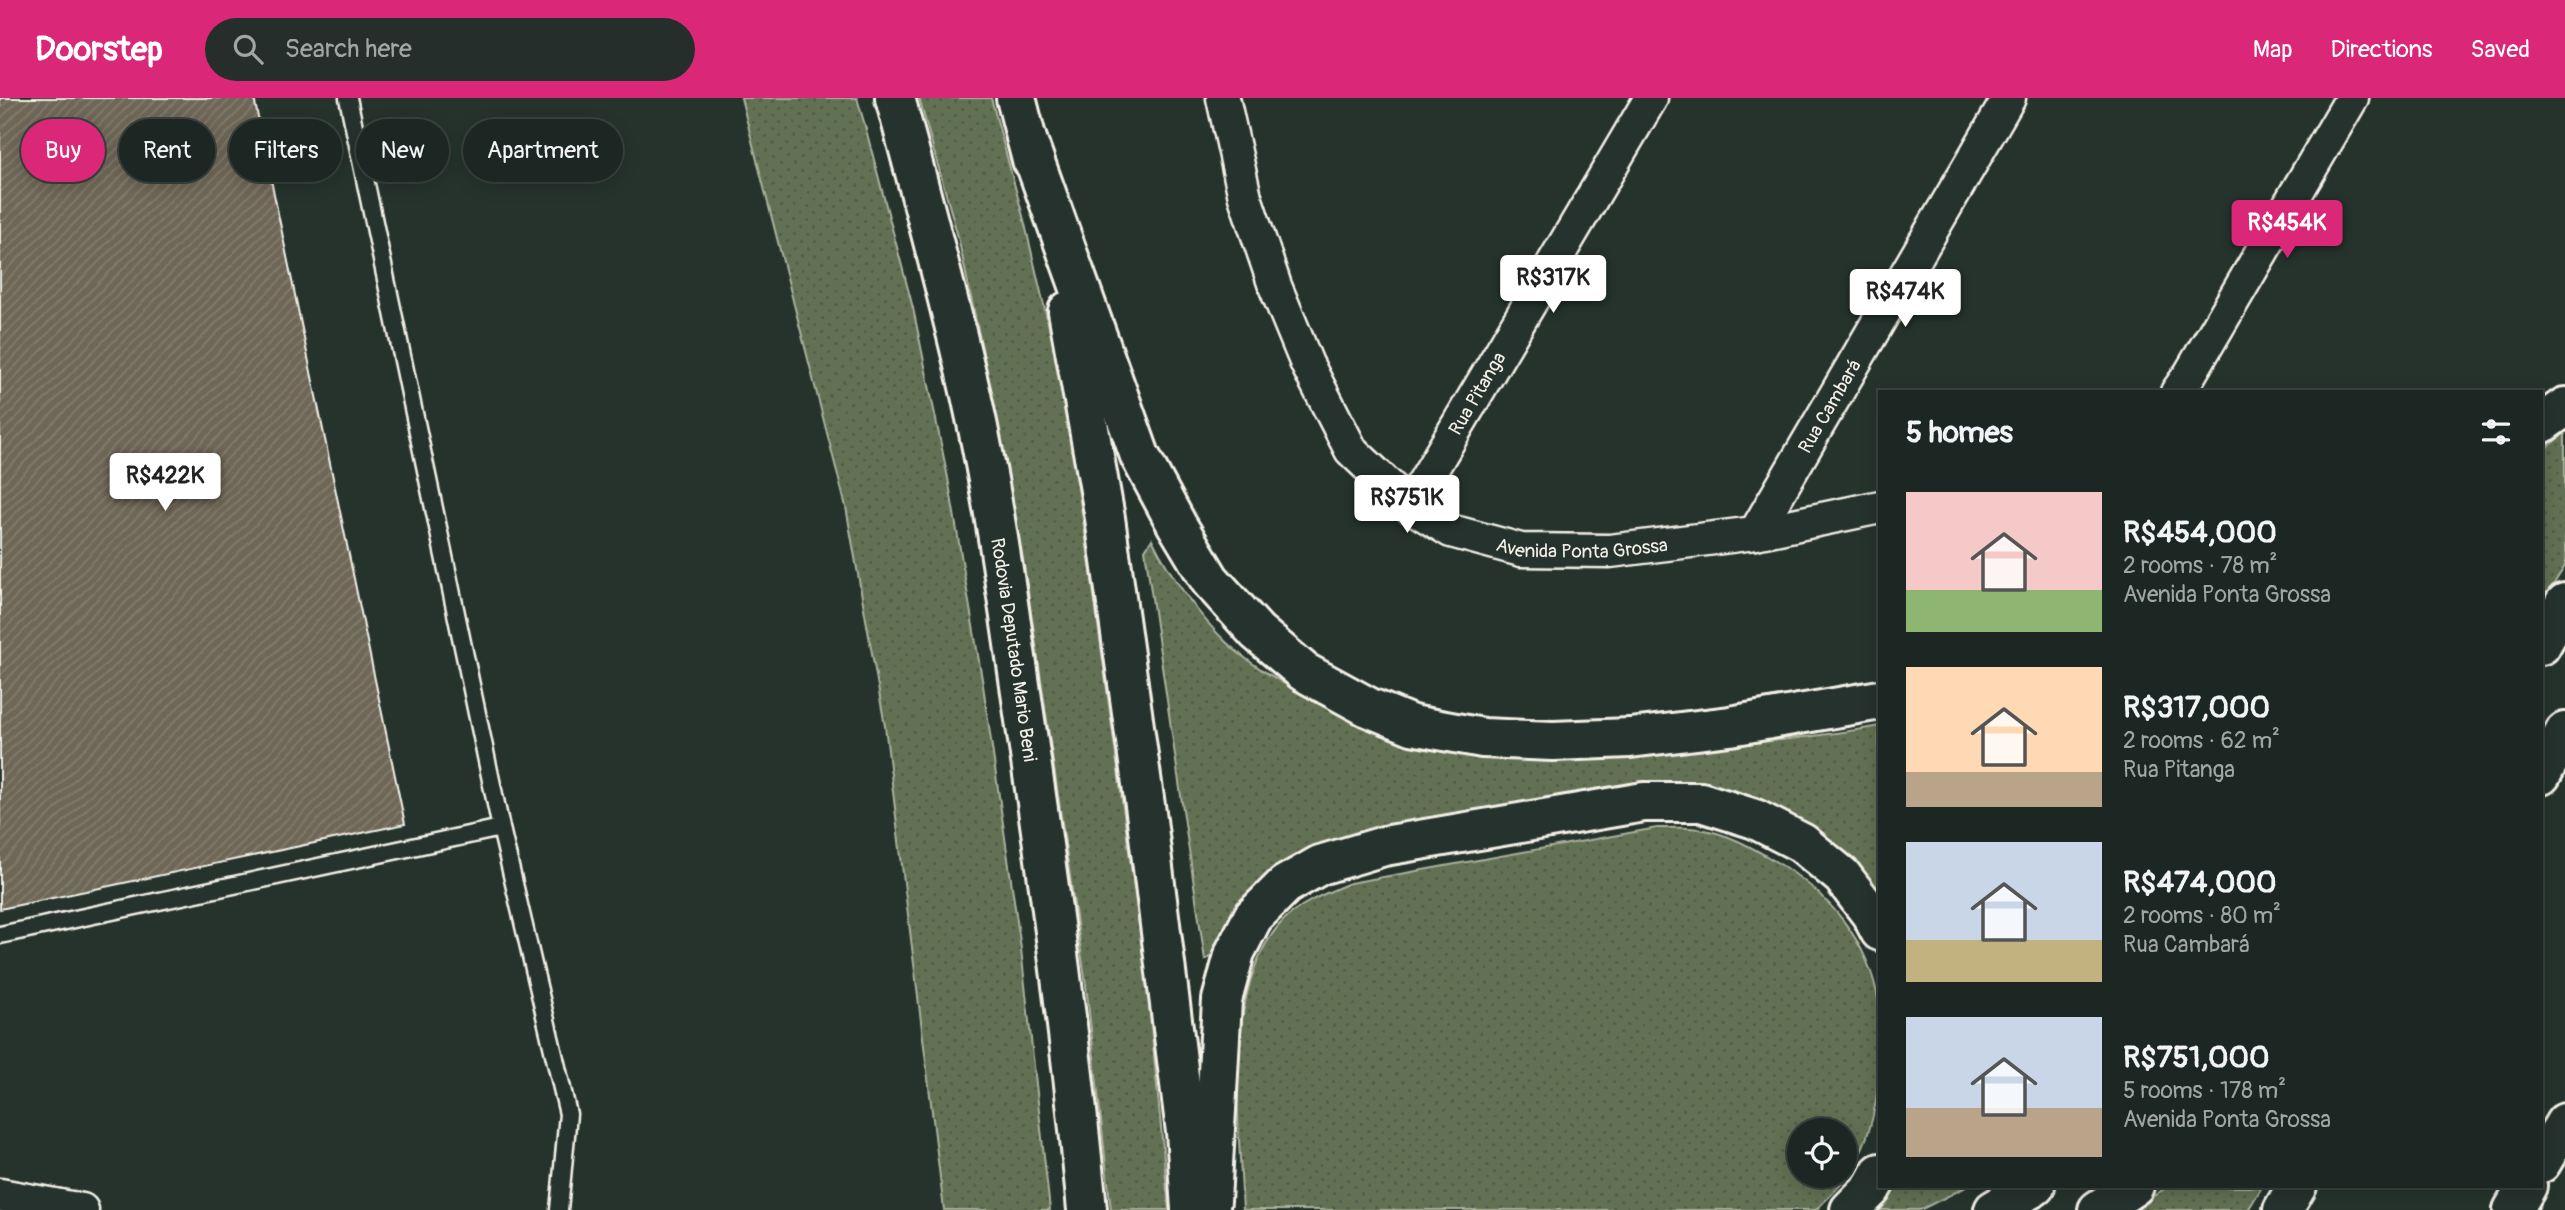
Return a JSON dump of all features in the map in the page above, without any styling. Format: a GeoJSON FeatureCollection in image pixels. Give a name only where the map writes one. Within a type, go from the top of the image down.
{"type":"FeatureCollection","features":[{"type":"Feature","properties":{"kind":"main road","name":"Rodovia Deputado Mario Beni"},"geometry":{"type":"LineString","coordinates":[[895,98],[929,222],[968,384],[997,532],[1058,941],[1075,1079],[1087,1210]]}},
{"type":"Feature","properties":{"kind":"main road"},"geometry":{"type":"LineString","coordinates":[[1016,98],[1071,324],[1105,518],[1162,935],[1185,1132],[1191,1210]]}},
{"type":"Feature","properties":{"kind":"main road"},"geometry":{"type":"LineString","coordinates":[[1026,137],[1140,456],[1210,580],[1257,632],[1304,672],[1368,707],[1412,725],[1483,738],[1553,741],[1630,738],[1730,726],[1878,700]]}},
{"type":"Feature","properties":{"kind":"main road"},"geometry":{"type":"LineString","coordinates":[[2543,423],[2565,407]]}},
{"type":"Feature","properties":{"kind":"main road"},"geometry":{"type":"LineString","coordinates":[[2543,642],[2565,603]]}},
{"type":"Feature","properties":{"kind":"main road"},"geometry":{"type":"LineString","coordinates":[[2543,741],[2565,710]]}},
{"type":"Feature","properties":{"kind":"main road"},"geometry":{"type":"LineString","coordinates":[[2543,772],[2565,733]]}},
{"type":"Feature","properties":{"kind":"main road"},"geometry":{"type":"LineString","coordinates":[[1210,1210],[1222,1000],[1235,952],[1253,917],[1285,885],[1320,865],[1384,846],[1631,804],[1702,802],[1755,819],[1802,843],[1842,876],[1878,927]]}},
{"type":"Feature","properties":{"kind":"main road"},"geometry":{"type":"LineString","coordinates":[[2543,1160],[2565,1123]]}},
{"type":"Feature","properties":{"kind":"main road"},"geometry":{"type":"LineString","coordinates":[[1850,1210],[1871,1189],[1878,1177]]}},
{"type":"Feature","properties":{"kind":"main road"},"geometry":{"type":"LineString","coordinates":[[1994,1210],[2032,1188]]}},
{"type":"Feature","properties":{"kind":"main road"},"geometry":{"type":"LineString","coordinates":[[2098,1210],[2131,1188]]}},
{"type":"Feature","properties":{"kind":"main road"},"geometry":{"type":"LineString","coordinates":[[2283,1210],[2296,1188]]}},
{"type":"Feature","properties":{"kind":"main road"},"geometry":{"type":"LineString","coordinates":[[2513,1210],[2526,1188]]}},
{"type":"Feature","properties":{"kind":"street","name":"Avenida Ponta Grossa"},"geometry":{"type":"LineString","coordinates":[[1223,98],[1245,197],[1275,286],[1307,364],[1351,450],[1410,506],[1451,531],[1521,550],[1610,551],[1755,533],[1878,507]]}},
{"type":"Feature","properties":{"kind":"street","name":"Rua Pitanga"},"geometry":{"type":"LineString","coordinates":[[1410,506],[1651,98]]}},
{"type":"Feature","properties":{"kind":"street","name":"Rua Cambará"},"geometry":{"type":"LineString","coordinates":[[1755,533],[2009,98]]}},
{"type":"Feature","properties":{"kind":"street"},"geometry":{"type":"LineString","coordinates":[[2178,390],[2352,98]]}},
{"type":"Feature","properties":{"kind":"street"},"geometry":{"type":"LineString","coordinates":[[0,1195],[67,1209]]}},
{"type":"Feature","properties":{"kind":"lane"},"geometry":{"type":"LineString","coordinates":[[348,98],[501,828],[568,1114],[559,1210]]}},
{"type":"Feature","properties":{"kind":"lane"},"geometry":{"type":"LineString","coordinates":[[0,934],[501,828]]}},
{"type":"Feature","properties":{"kind":"green space"},"geometry":{"type":"Polygon","coordinates":[[[741,98],[857,98],[864,122],[913,308],[948,478],[983,685],[1021,949],[1050,1210],[944,1210],[885,726],[846,507],[741,98]]]}},
{"type":"Feature","properties":{"kind":"green space"},"geometry":{"type":"Polygon","coordinates":[[[919,98],[991,98],[1024,220],[1060,374],[1089,558],[1147,983],[1169,1210],[1111,1210],[1086,985],[1024,565],[991,390],[958,237],[919,98]]]}},
{"type":"Feature","properties":{"kind":"green space"},"geometry":{"type":"Polygon","coordinates":[[[2565,433],[2565,566],[2543,601],[2543,450],[2565,433]]]}},
{"type":"Feature","properties":{"kind":"green space"},"geometry":{"type":"Polygon","coordinates":[[[1152,539],[1195,607],[1215,631],[1243,657],[1310,699],[1360,725],[1423,746],[1507,759],[1593,759],[1679,752],[1878,726],[1878,892],[1863,872],[1830,840],[1789,813],[1737,791],[1666,784],[1264,880],[1230,915],[1216,953],[1205,960],[1145,550],[1152,539]]]}},
{"type":"Feature","properties":{"kind":"green space"},"geometry":{"type":"Polygon","coordinates":[[[1657,828],[1689,828],[1728,837],[1756,850],[1811,887],[1843,920],[1866,960],[1878,1000],[1878,1083],[1872,1119],[1861,1152],[1857,1159],[1857,1118],[1787,1118],[1787,1188],[1838,1188],[1816,1210],[1243,1210],[1238,1100],[1242,1020],[1250,983],[1262,950],[1281,923],[1304,905],[1350,883],[1657,828]]]}},
{"type":"Feature","properties":{"kind":"green space"},"geometry":{"type":"Polygon","coordinates":[[[1888,1188],[1964,1188],[1920,1210],[1872,1210],[1888,1188]]]}},
{"type":"Feature","properties":{"kind":"green space"},"geometry":{"type":"Polygon","coordinates":[[[2166,1188],[2261,1188],[2248,1210],[2133,1210],[2166,1188]]]}},
{"type":"Feature","properties":{"kind":"building"},"geometry":{"type":"Polygon","coordinates":[[[0,98],[254,98],[258,119],[229,119],[229,182],[271,182],[405,824],[0,909],[0,98]]]}}]}
